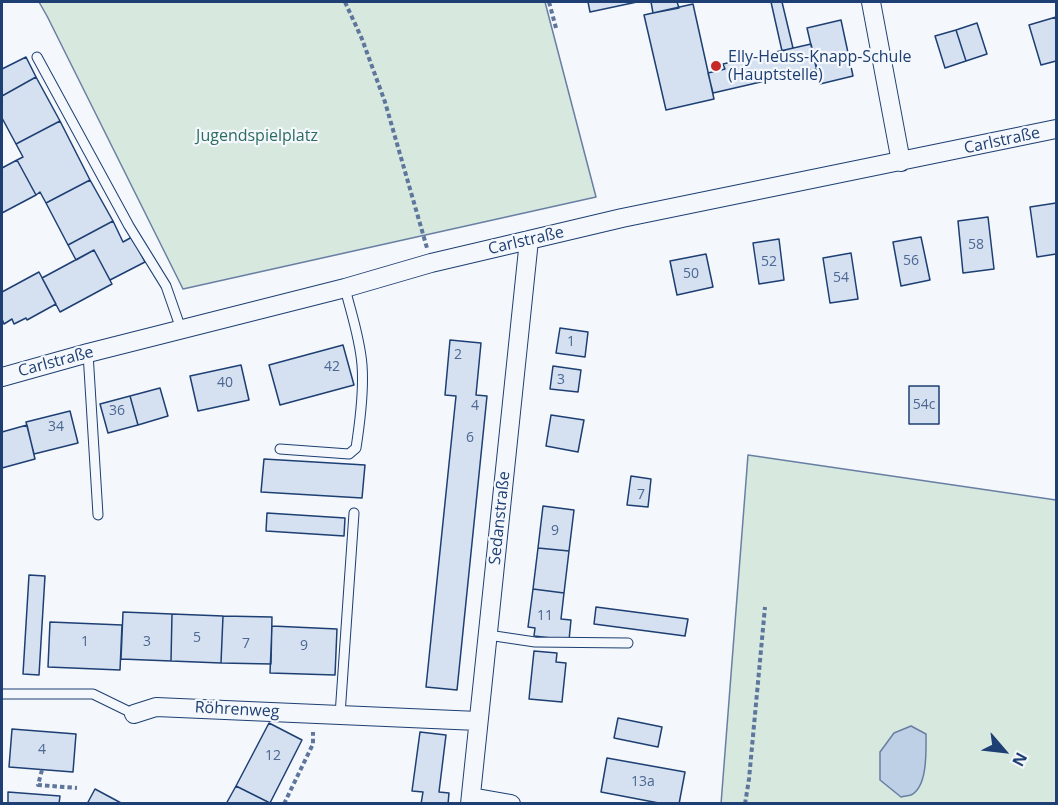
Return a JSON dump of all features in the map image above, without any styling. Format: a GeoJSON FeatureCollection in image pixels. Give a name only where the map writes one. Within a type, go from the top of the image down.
{"type":"FeatureCollection","features":[{"type":"Feature","properties":{"kind":"street"},"geometry":{"type":"LineString","coordinates":[[872,2],[901,162]]}},
{"type":"Feature","properties":{"kind":"street","name":"Carlstraße"},"geometry":{"type":"LineString","coordinates":[[2,377],[345,288],[431,263],[622,218],[1056,129]]}},
{"type":"Feature","properties":{"kind":"street","name":"Sedanstraße"},"geometry":{"type":"LineString","coordinates":[[511,804],[470,800],[529,240]]}},
{"type":"Feature","properties":{"kind":"street","name":"Röhrenweg"},"geometry":{"type":"LineString","coordinates":[[134,714],[156,707],[478,721]]}},
{"type":"Feature","properties":{"kind":"lane"},"geometry":{"type":"LineString","coordinates":[[36,57],[129,226],[166,286],[181,329]]}},
{"type":"Feature","properties":{"kind":"lane"},"geometry":{"type":"LineString","coordinates":[[280,449],[349,454],[356,448],[360,422],[362,367],[359,344],[345,288]]}},
{"type":"Feature","properties":{"kind":"lane"},"geometry":{"type":"LineString","coordinates":[[88,353],[98,515]]}},
{"type":"Feature","properties":{"kind":"lane"},"geometry":{"type":"LineString","coordinates":[[340,715],[354,513]]}},
{"type":"Feature","properties":{"kind":"lane"},"geometry":{"type":"LineString","coordinates":[[488,635],[535,642],[628,643]]}},
{"type":"Feature","properties":{"kind":"lane","name":"Röhrenweg"},"geometry":{"type":"LineString","coordinates":[[2,694],[93,694],[134,714]]}},
{"type":"Feature","properties":{"kind":"path"},"geometry":{"type":"LineString","coordinates":[[345,2],[362,39],[385,102],[431,263]]}},
{"type":"Feature","properties":{"kind":"path"},"geometry":{"type":"LineString","coordinates":[[549,2],[556,28]]}},
{"type":"Feature","properties":{"kind":"path"},"geometry":{"type":"LineString","coordinates":[[745,804],[765,607]]}},
{"type":"Feature","properties":{"kind":"path"},"geometry":{"type":"LineString","coordinates":[[284,804],[313,744],[312,714]]}},
{"type":"Feature","properties":{"kind":"path"},"geometry":{"type":"LineString","coordinates":[[42,770],[38,785],[77,788]]}},
{"type":"Feature","properties":{"kind":"green space","name":"Jugendspielplatz"},"geometry":{"type":"Polygon","coordinates":[[[39,2],[545,2],[596,197],[183,289],[39,2]]]}},
{"type":"Feature","properties":{"kind":"green space"},"geometry":{"type":"Polygon","coordinates":[[[748,455],[1056,500],[1056,803],[721,804],[748,455]]]}},
{"type":"Feature","properties":{"kind":"water"},"geometry":{"type":"Polygon","coordinates":[[[911,726],[926,734],[925,768],[917,791],[901,797],[880,780],[880,752],[894,733],[911,726]]]}},
{"type":"Feature","properties":{"kind":"building"},"geometry":{"type":"Polygon","coordinates":[[[588,2],[637,2],[590,12],[588,2]]]}},
{"type":"Feature","properties":{"kind":"building"},"geometry":{"type":"Polygon","coordinates":[[[651,2],[677,2],[679,8],[653,13],[651,2]]]}},
{"type":"Feature","properties":{"kind":"building"},"geometry":{"type":"Polygon","coordinates":[[[771,2],[782,2],[793,48],[782,51],[771,2]]]}},
{"type":"Feature","properties":{"kind":"building"},"geometry":{"type":"Polygon","coordinates":[[[693,4],[714,99],[666,110],[644,15],[693,4]]]}},
{"type":"Feature","properties":{"kind":"building"},"geometry":{"type":"Polygon","coordinates":[[[1056,17],[1056,61],[1041,65],[1029,25],[1056,17]]]}},
{"type":"Feature","properties":{"kind":"building"},"geometry":{"type":"Polygon","coordinates":[[[841,20],[853,76],[820,84],[807,28],[841,20]]]}},
{"type":"Feature","properties":{"kind":"building"},"geometry":{"type":"Polygon","coordinates":[[[977,23],[987,54],[966,61],[956,30],[977,23]]]}},
{"type":"Feature","properties":{"kind":"building"},"geometry":{"type":"Polygon","coordinates":[[[956,30],[966,61],[945,68],[935,36],[956,30]]]}},
{"type":"Feature","properties":{"kind":"building"},"geometry":{"type":"Polygon","coordinates":[[[811,44],[817,69],[713,93],[708,73],[725,69],[723,64],[811,44]]]}},
{"type":"Feature","properties":{"kind":"building"},"geometry":{"type":"Polygon","coordinates":[[[26,57],[36,77],[2,96],[2,69],[26,57]]]}},
{"type":"Feature","properties":{"kind":"building"},"geometry":{"type":"Polygon","coordinates":[[[36,77],[60,121],[16,144],[2,118],[2,96],[36,77]]]}},
{"type":"Feature","properties":{"kind":"building"},"geometry":{"type":"Polygon","coordinates":[[[60,121],[90,180],[46,203],[40,192],[36,195],[17,160],[23,157],[16,144],[60,121]]]}},
{"type":"Feature","properties":{"kind":"building"},"geometry":{"type":"Polygon","coordinates":[[[17,160],[36,195],[2,213],[2,168],[17,160]]]}},
{"type":"Feature","properties":{"kind":"building"},"geometry":{"type":"Polygon","coordinates":[[[90,180],[113,221],[68,245],[46,203],[90,180]]]}},
{"type":"Feature","properties":{"kind":"building"},"geometry":{"type":"Polygon","coordinates":[[[1056,203],[1056,254],[1037,257],[1030,207],[1056,203]]]}},
{"type":"Feature","properties":{"kind":"building"},"geometry":{"type":"Polygon","coordinates":[[[988,217],[994,269],[963,273],[958,221],[988,217]]]}},
{"type":"Feature","properties":{"kind":"building"},"geometry":{"type":"Polygon","coordinates":[[[113,221],[123,242],[132,237],[145,262],[110,280],[94,250],[76,260],[68,245],[113,221]]]}},
{"type":"Feature","properties":{"kind":"building"},"geometry":{"type":"Polygon","coordinates":[[[921,237],[930,280],[901,286],[893,242],[921,237]]]}},
{"type":"Feature","properties":{"kind":"building"},"geometry":{"type":"Polygon","coordinates":[[[779,239],[784,280],[759,284],[753,243],[779,239]]]}},
{"type":"Feature","properties":{"kind":"building"},"geometry":{"type":"Polygon","coordinates":[[[94,250],[112,284],[60,312],[42,278],[94,250]]]}},
{"type":"Feature","properties":{"kind":"building"},"geometry":{"type":"Polygon","coordinates":[[[851,253],[858,299],[830,303],[823,258],[851,253]]]}},
{"type":"Feature","properties":{"kind":"building"},"geometry":{"type":"Polygon","coordinates":[[[706,254],[713,287],[677,295],[670,261],[706,254]]]}},
{"type":"Feature","properties":{"kind":"building"},"geometry":{"type":"Polygon","coordinates":[[[39,272],[56,304],[27,320],[26,318],[14,324],[12,319],[4,324],[2,292],[39,272]]]}},
{"type":"Feature","properties":{"kind":"building"},"geometry":{"type":"Polygon","coordinates":[[[560,328],[588,332],[585,357],[556,353],[560,328]]]}},
{"type":"Feature","properties":{"kind":"building"},"geometry":{"type":"Polygon","coordinates":[[[450,340],[481,343],[476,395],[487,396],[457,690],[426,687],[456,396],[445,395],[450,340]]]}},
{"type":"Feature","properties":{"kind":"building"},"geometry":{"type":"Polygon","coordinates":[[[343,345],[354,385],[280,405],[269,365],[343,345]]]}},
{"type":"Feature","properties":{"kind":"building"},"geometry":{"type":"Polygon","coordinates":[[[241,365],[249,400],[198,411],[190,376],[241,365]]]}},
{"type":"Feature","properties":{"kind":"building"},"geometry":{"type":"Polygon","coordinates":[[[553,366],[581,370],[578,392],[550,389],[553,366]]]}},
{"type":"Feature","properties":{"kind":"building"},"geometry":{"type":"Polygon","coordinates":[[[909,386],[939,386],[939,424],[909,424],[909,386]]]}},
{"type":"Feature","properties":{"kind":"building"},"geometry":{"type":"Polygon","coordinates":[[[160,388],[168,416],[138,425],[130,396],[160,388]]]}},
{"type":"Feature","properties":{"kind":"building"},"geometry":{"type":"Polygon","coordinates":[[[130,396],[138,425],[108,433],[100,404],[130,396]]]}},
{"type":"Feature","properties":{"kind":"building"},"geometry":{"type":"Polygon","coordinates":[[[70,411],[78,443],[34,454],[26,422],[70,411]]]}},
{"type":"Feature","properties":{"kind":"building"},"geometry":{"type":"Polygon","coordinates":[[[551,415],[584,420],[578,452],[546,446],[551,415]]]}},
{"type":"Feature","properties":{"kind":"building"},"geometry":{"type":"Polygon","coordinates":[[[27,425],[35,459],[2,468],[2,432],[27,425]]]}},
{"type":"Feature","properties":{"kind":"building"},"geometry":{"type":"Polygon","coordinates":[[[264,459],[365,465],[362,498],[261,492],[264,459]]]}},
{"type":"Feature","properties":{"kind":"building"},"geometry":{"type":"Polygon","coordinates":[[[631,476],[651,479],[648,507],[627,505],[631,476]]]}},
{"type":"Feature","properties":{"kind":"building"},"geometry":{"type":"Polygon","coordinates":[[[543,506],[574,510],[569,551],[538,548],[543,506]]]}},
{"type":"Feature","properties":{"kind":"building"},"geometry":{"type":"Polygon","coordinates":[[[267,513],[345,518],[344,536],[266,531],[267,513]]]}},
{"type":"Feature","properties":{"kind":"building"},"geometry":{"type":"Polygon","coordinates":[[[538,548],[569,551],[564,593],[533,589],[538,548]]]}},
{"type":"Feature","properties":{"kind":"building"},"geometry":{"type":"Polygon","coordinates":[[[29,575],[45,576],[39,675],[23,674],[29,575]]]}},
{"type":"Feature","properties":{"kind":"building"},"geometry":{"type":"Polygon","coordinates":[[[533,589],[564,593],[561,619],[571,620],[569,640],[534,636],[535,628],[528,627],[533,589]]]}},
{"type":"Feature","properties":{"kind":"building"},"geometry":{"type":"Polygon","coordinates":[[[596,607],[688,619],[685,636],[594,624],[596,607]]]}},
{"type":"Feature","properties":{"kind":"building"},"geometry":{"type":"Polygon","coordinates":[[[123,612],[172,614],[171,661],[121,659],[123,612]]]}},
{"type":"Feature","properties":{"kind":"building"},"geometry":{"type":"Polygon","coordinates":[[[172,614],[223,616],[221,663],[171,661],[172,614]]]}},
{"type":"Feature","properties":{"kind":"building"},"geometry":{"type":"Polygon","coordinates":[[[223,616],[272,617],[271,664],[221,663],[223,616]]]}},
{"type":"Feature","properties":{"kind":"building"},"geometry":{"type":"Polygon","coordinates":[[[50,622],[122,625],[120,670],[48,667],[50,622]]]}},
{"type":"Feature","properties":{"kind":"building"},"geometry":{"type":"Polygon","coordinates":[[[272,626],[337,629],[335,675],[270,673],[272,626]]]}},
{"type":"Feature","properties":{"kind":"building"},"geometry":{"type":"Polygon","coordinates":[[[534,651],[557,653],[556,662],[566,663],[562,702],[529,699],[534,651]]]}},
{"type":"Feature","properties":{"kind":"building"},"geometry":{"type":"Polygon","coordinates":[[[618,718],[662,727],[658,747],[614,738],[618,718]]]}},
{"type":"Feature","properties":{"kind":"building"},"geometry":{"type":"Polygon","coordinates":[[[269,723],[302,740],[270,803],[236,786],[269,723]]]}},
{"type":"Feature","properties":{"kind":"building"},"geometry":{"type":"Polygon","coordinates":[[[12,729],[76,734],[73,772],[9,767],[12,729]]]}},
{"type":"Feature","properties":{"kind":"building"},"geometry":{"type":"Polygon","coordinates":[[[420,732],[446,735],[439,792],[449,793],[448,804],[421,804],[423,792],[412,791],[420,732]]]}},
{"type":"Feature","properties":{"kind":"building"},"geometry":{"type":"Polygon","coordinates":[[[607,758],[685,772],[679,804],[664,804],[601,792],[607,758]]]}},
{"type":"Feature","properties":{"kind":"building"},"geometry":{"type":"Polygon","coordinates":[[[236,786],[270,803],[226,804],[236,786]]]}},
{"type":"Feature","properties":{"kind":"building"},"geometry":{"type":"Polygon","coordinates":[[[95,789],[123,804],[87,804],[95,789]]]}},
{"type":"Feature","properties":{"kind":"building"},"geometry":{"type":"Polygon","coordinates":[[[8,792],[60,796],[59,804],[8,804],[8,792]]]}},
{"type":"Feature","properties":{"kind":"place","name":"Elly-Heuss-Knapp-Schule (Hauptstelle)"},"geometry":{"type":"Point","coordinates":[716,66]}}]}
